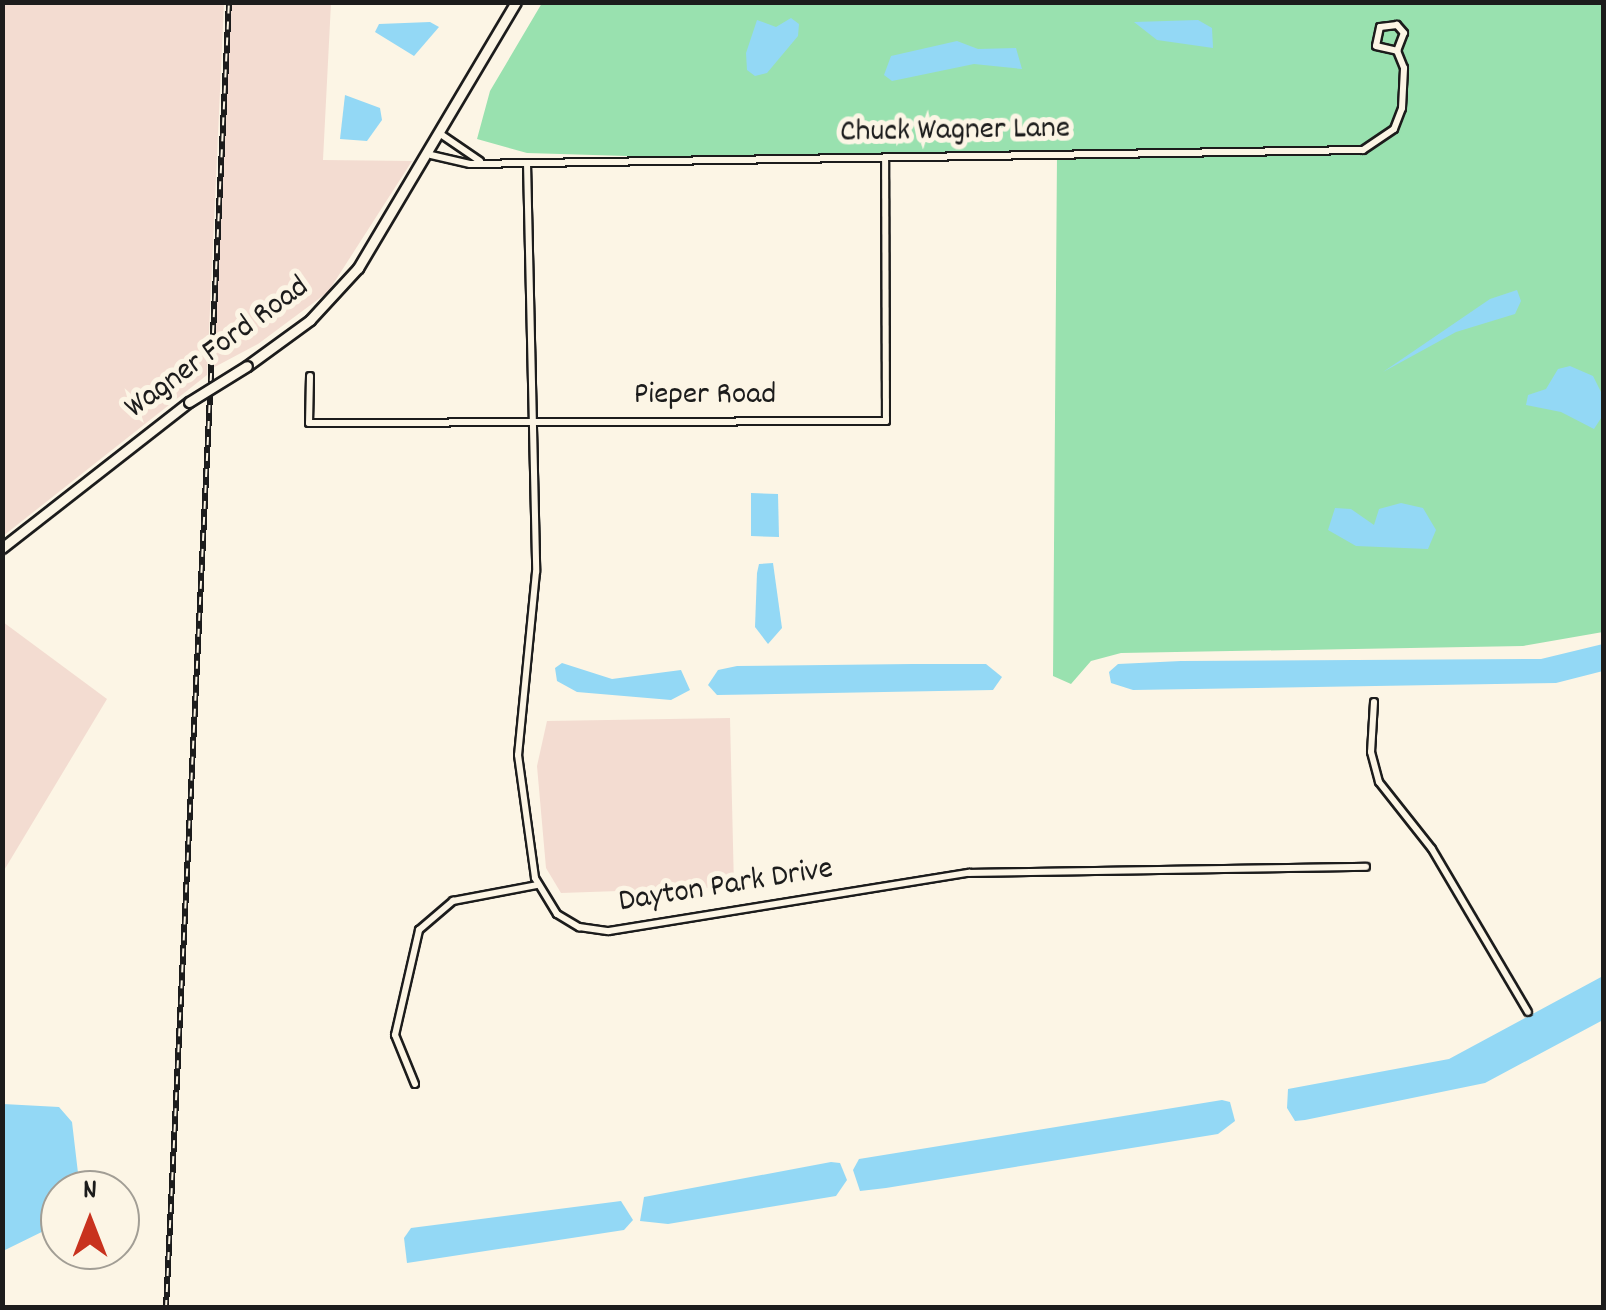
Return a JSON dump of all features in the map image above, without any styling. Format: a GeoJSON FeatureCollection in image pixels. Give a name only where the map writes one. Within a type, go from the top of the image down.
{"type":"FeatureCollection","features":[{"type":"Feature","properties":{"kind":"main road","name":"Wagner Ford Road"},"geometry":{"type":"LineString","coordinates":[[2,548],[189,402],[246,366],[340,290],[431,155],[516,2]]}},
{"type":"Feature","properties":{"kind":"street","name":"Chuck Wagner Lane"},"geometry":{"type":"LineString","coordinates":[[431,155],[527,163],[1363,150],[1394,129],[1402,108],[1404,68],[1396,52],[1376,46],[1380,26],[1396,26],[1404,33],[1396,52]]}},
{"type":"Feature","properties":{"kind":"street"},"geometry":{"type":"LineString","coordinates":[[442,135],[481,162]]}},
{"type":"Feature","properties":{"kind":"street","name":"Pieper Road"},"geometry":{"type":"LineString","coordinates":[[310,376],[309,423],[886,421],[885,159]]}},
{"type":"Feature","properties":{"kind":"street"},"geometry":{"type":"LineString","coordinates":[[415,1084],[395,1035],[419,930],[454,901],[537,885],[518,755],[536,572],[527,163]]}},
{"type":"Feature","properties":{"kind":"street"},"geometry":{"type":"LineString","coordinates":[[1374,702],[1371,752],[1379,782],[1432,850],[1528,1012]]}},
{"type":"Feature","properties":{"kind":"street","name":"Dayton Park Drive"},"geometry":{"type":"LineString","coordinates":[[537,885],[557,914],[600,932],[968,873],[1366,867]]}},
{"type":"Feature","properties":{"kind":"shaded area"},"geometry":{"type":"Polygon","coordinates":[[[3,2],[224,3],[207,375],[3,536],[3,2]]]}},
{"type":"Feature","properties":{"kind":"shaded area"},"geometry":{"type":"Polygon","coordinates":[[[226,3],[331,3],[323,160],[412,161],[328,292],[258,344],[209,370],[226,3]]]}},
{"type":"Feature","properties":{"kind":"shaded area"},"geometry":{"type":"Polygon","coordinates":[[[3,622],[107,699],[3,872],[3,622]]]}},
{"type":"Feature","properties":{"kind":"shaded area"},"geometry":{"type":"Polygon","coordinates":[[[730,718],[734,887],[561,893],[546,868],[537,766],[547,721],[730,718]]]}},
{"type":"Feature","properties":{"kind":"green space"},"geometry":{"type":"Polygon","coordinates":[[[542,3],[1603,3],[1603,632],[1523,646],[1121,653],[1091,661],[1071,684],[1053,676],[1057,155],[759,160],[527,153],[477,139],[490,91],[542,3]]]}},
{"type":"Feature","properties":{"kind":"water"},"geometry":{"type":"Polygon","coordinates":[[[791,18],[799,24],[798,36],[767,73],[755,76],[747,70],[746,53],[757,20],[776,27],[791,18]]]}},
{"type":"Feature","properties":{"kind":"water"},"geometry":{"type":"Polygon","coordinates":[[[1198,20],[1212,28],[1213,48],[1157,40],[1134,22],[1198,20]]]}},
{"type":"Feature","properties":{"kind":"water"},"geometry":{"type":"Polygon","coordinates":[[[430,22],[439,27],[414,56],[375,32],[379,24],[430,22]]]}},
{"type":"Feature","properties":{"kind":"water"},"geometry":{"type":"Polygon","coordinates":[[[957,41],[978,49],[1016,48],[1022,69],[974,64],[892,81],[884,75],[891,56],[957,41]]]}},
{"type":"Feature","properties":{"kind":"water"},"geometry":{"type":"Polygon","coordinates":[[[345,95],[380,108],[382,120],[367,141],[340,139],[345,95]]]}},
{"type":"Feature","properties":{"kind":"water"},"geometry":{"type":"Polygon","coordinates":[[[1517,290],[1521,301],[1515,314],[1456,332],[1383,372],[1490,299],[1517,290]]]}},
{"type":"Feature","properties":{"kind":"water"},"geometry":{"type":"Polygon","coordinates":[[[1570,366],[1593,376],[1603,396],[1603,415],[1594,429],[1561,412],[1526,405],[1528,395],[1546,389],[1558,369],[1570,366]]]}},
{"type":"Feature","properties":{"kind":"water"},"geometry":{"type":"Polygon","coordinates":[[[751,493],[778,494],[779,537],[751,536],[751,493]]]}},
{"type":"Feature","properties":{"kind":"water"},"geometry":{"type":"Polygon","coordinates":[[[1401,503],[1423,508],[1436,530],[1428,549],[1356,546],[1328,530],[1335,508],[1351,509],[1374,525],[1379,509],[1401,503]]]}},
{"type":"Feature","properties":{"kind":"water"},"geometry":{"type":"Polygon","coordinates":[[[773,563],[782,628],[768,644],[755,627],[757,573],[759,564],[773,563]]]}},
{"type":"Feature","properties":{"kind":"water"},"geometry":{"type":"Polygon","coordinates":[[[1603,644],[1603,671],[1556,683],[1133,690],[1111,683],[1109,672],[1118,664],[1181,661],[1541,659],[1603,644]]]}},
{"type":"Feature","properties":{"kind":"water"},"geometry":{"type":"Polygon","coordinates":[[[562,663],[612,679],[681,670],[690,690],[671,700],[577,692],[557,681],[555,668],[562,663]]]}},
{"type":"Feature","properties":{"kind":"water"},"geometry":{"type":"Polygon","coordinates":[[[986,664],[1002,677],[993,690],[717,695],[708,685],[718,670],[737,666],[986,664]]]}},
{"type":"Feature","properties":{"kind":"water"},"geometry":{"type":"Polygon","coordinates":[[[1603,976],[1603,1020],[1485,1083],[1305,1120],[1295,1121],[1287,1108],[1288,1089],[1449,1059],[1603,976]]]}},
{"type":"Feature","properties":{"kind":"water"},"geometry":{"type":"Polygon","coordinates":[[[1222,1100],[1230,1102],[1235,1121],[1218,1134],[860,1191],[853,1170],[859,1159],[1222,1100]]]}},
{"type":"Feature","properties":{"kind":"water"},"geometry":{"type":"Polygon","coordinates":[[[3,1104],[59,1107],[72,1122],[78,1170],[40,1170],[40,1233],[3,1251],[3,1104]]]}},
{"type":"Feature","properties":{"kind":"water"},"geometry":{"type":"Polygon","coordinates":[[[840,1163],[847,1180],[836,1196],[668,1224],[640,1221],[644,1197],[840,1163]]]}},
{"type":"Feature","properties":{"kind":"water"},"geometry":{"type":"Polygon","coordinates":[[[621,1201],[633,1220],[624,1230],[407,1263],[404,1238],[411,1228],[621,1201]]]}},
{"type":"Feature","properties":{"kind":"railway"},"geometry":{"type":"LineString","coordinates":[[166,1308],[229,2]]}}]}
